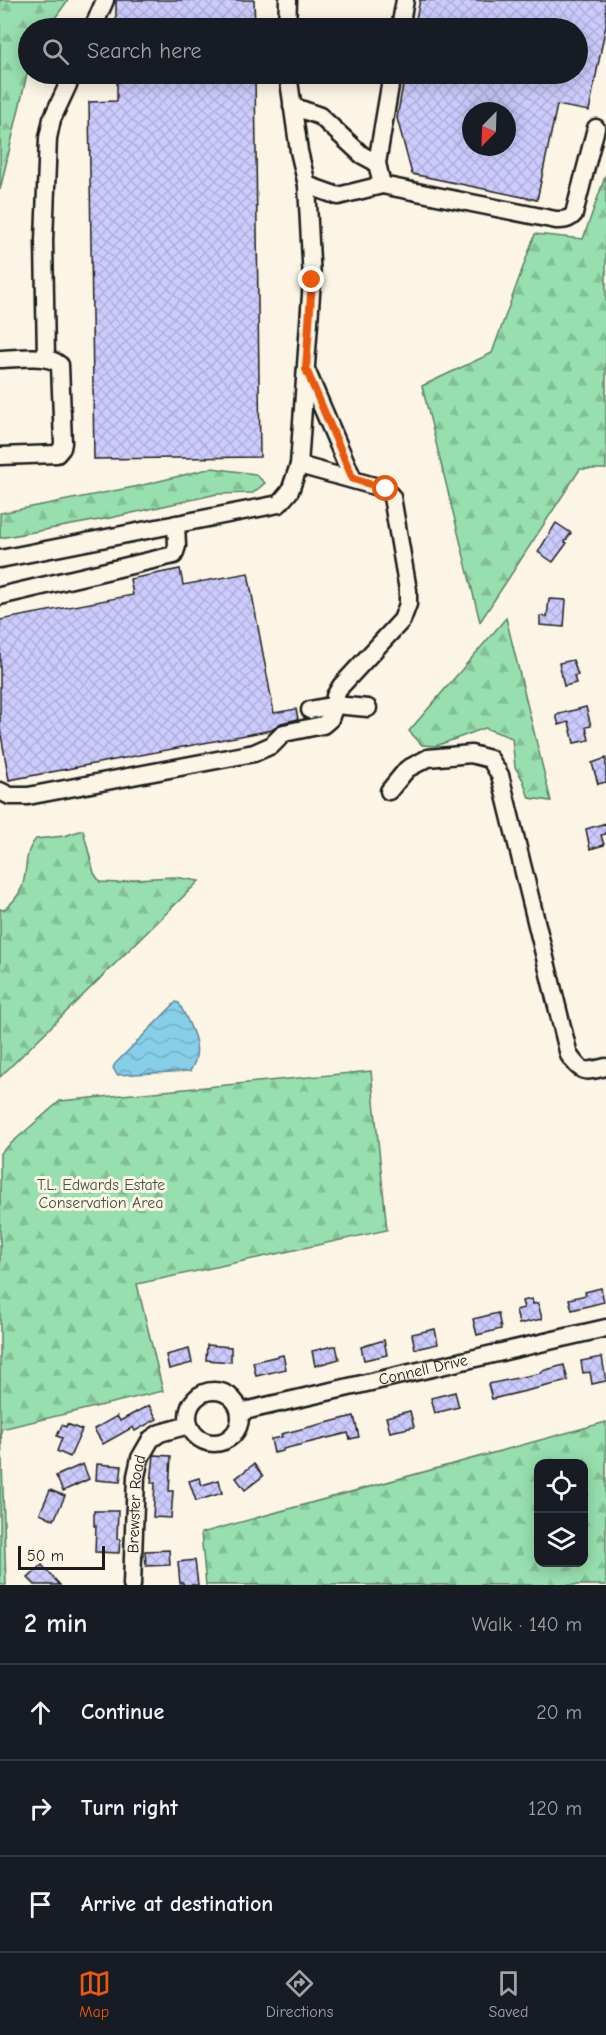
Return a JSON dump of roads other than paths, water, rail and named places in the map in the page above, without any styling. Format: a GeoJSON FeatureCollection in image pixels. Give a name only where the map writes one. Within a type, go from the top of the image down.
{"type":"FeatureCollection","features":[{"type":"Feature","properties":{"kind":"street"},"geometry":{"type":"LineString","coordinates":[[97,18],[105,0]]}},
{"type":"Feature","properties":{"kind":"street"},"geometry":{"type":"LineString","coordinates":[[287,18],[288,0]]}},
{"type":"Feature","properties":{"kind":"street"},"geometry":{"type":"LineString","coordinates":[[402,18],[405,0]]}},
{"type":"Feature","properties":{"kind":"street"},"geometry":{"type":"LineString","coordinates":[[46,358],[44,240],[48,138],[52,119],[68,84]]}},
{"type":"Feature","properties":{"kind":"street"},"geometry":{"type":"LineString","coordinates":[[0,559],[279,504],[290,491],[298,465],[312,280],[307,185],[289,84]]}},
{"type":"Feature","properties":{"kind":"street"},"geometry":{"type":"LineString","coordinates":[[382,184],[376,163],[390,84]]}},
{"type":"Feature","properties":{"kind":"street"},"geometry":{"type":"LineString","coordinates":[[292,106],[320,116],[362,155],[376,163]]}},
{"type":"Feature","properties":{"kind":"street"},"geometry":{"type":"LineString","coordinates":[[307,185],[338,196],[382,184],[556,220],[570,219],[574,214],[596,128]]}},
{"type":"Feature","properties":{"kind":"street"},"geometry":{"type":"LineString","coordinates":[[0,359],[46,358],[60,365],[62,448],[57,454],[52,455],[0,456]]}},
{"type":"Feature","properties":{"kind":"street"},"geometry":{"type":"LineString","coordinates":[[306,369],[353,479]]}},
{"type":"Feature","properties":{"kind":"street"},"geometry":{"type":"LineString","coordinates":[[0,791],[10,796],[28,796],[254,753],[272,745],[284,733],[323,725],[330,719],[335,705],[335,696],[341,686],[402,620],[408,604],[408,590],[392,496],[386,489],[298,465]]}},
{"type":"Feature","properties":{"kind":"street"},"geometry":{"type":"LineString","coordinates":[[0,596],[174,555],[177,546],[176,524]]}},
{"type":"Feature","properties":{"kind":"street"},"geometry":{"type":"LineString","coordinates":[[310,710],[335,705],[368,708]]}},
{"type":"Feature","properties":{"kind":"street"},"geometry":{"type":"LineString","coordinates":[[389,791],[407,770],[428,758],[471,754],[490,759],[500,775],[569,1055],[578,1068],[587,1072],[606,1067]]}},
{"type":"Feature","properties":{"kind":"street","name":"Connell Drive"},"geometry":{"type":"LineString","coordinates":[[240,1412],[606,1328]]}},
{"type":"Feature","properties":{"kind":"street"},"geometry":{"type":"LineString","coordinates":[[212,1390],[233,1398],[240,1412],[236,1433],[224,1441],[210,1443],[203,1441],[192,1432],[189,1425],[189,1410],[192,1402],[212,1390]]}},
{"type":"Feature","properties":{"kind":"street","name":"Brewster Road"},"geometry":{"type":"LineString","coordinates":[[132,1585],[137,1468],[144,1448],[160,1432],[189,1425]]}},
{"type":"Feature","properties":{"kind":"water"},"geometry":{"type":"Polygon","coordinates":[[[176,1002],[179,1003],[187,1019],[196,1045],[195,1062],[190,1071],[117,1075],[113,1068],[115,1064],[176,1002]]]}},
{"type":"Feature","properties":{"kind":"park label","name":"T.L. Edwards Estate Conservation Area"},"geometry":{"type":"Point","coordinates":[101,1194]}}]}
